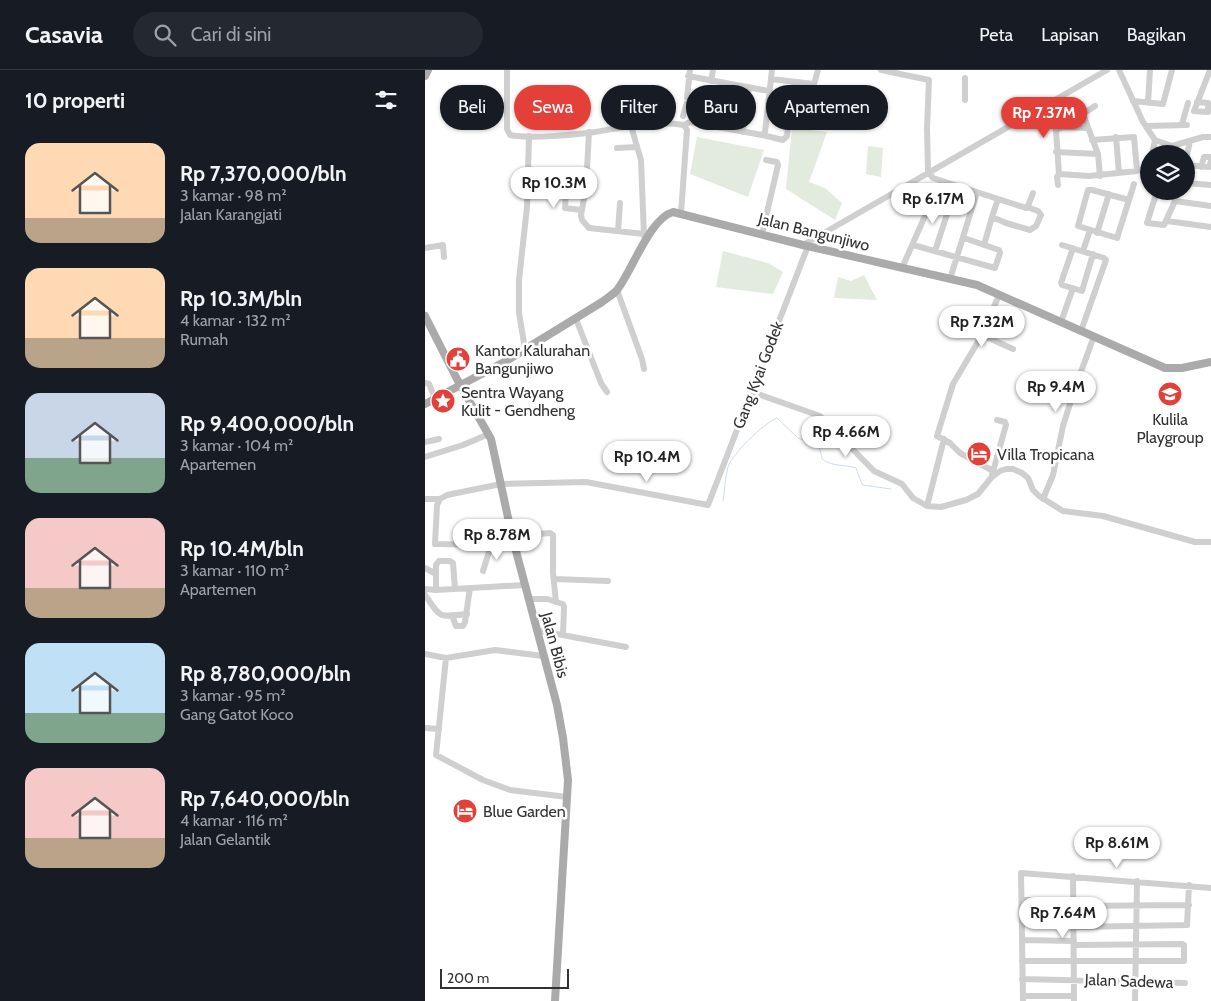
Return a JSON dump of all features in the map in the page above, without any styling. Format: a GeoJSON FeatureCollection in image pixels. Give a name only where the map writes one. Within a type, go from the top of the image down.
{"type":"FeatureCollection","features":[{"type":"Feature","properties":{"kind":"main road"},"geometry":{"type":"LineString","coordinates":[[425,76],[428,70]]}},
{"type":"Feature","properties":{"kind":"main road"},"geometry":{"type":"LineString","coordinates":[[425,404],[525,349],[577,318],[617,290],[644,238],[667,214],[673,212],[681,213]]}},
{"type":"Feature","properties":{"kind":"main road","name":"Jalan Bangunjiwo"},"geometry":{"type":"LineString","coordinates":[[681,213],[805,245],[977,285],[1165,368],[1182,368],[1211,362]]}},
{"type":"Feature","properties":{"kind":"main road","name":"Jalan Bibis"},"geometry":{"type":"LineString","coordinates":[[425,316],[429,330],[491,439],[513,540],[557,705],[568,780],[555,1001]]}},
{"type":"Feature","properties":{"kind":"street"},"geometry":{"type":"LineString","coordinates":[[507,70],[507,132],[510,135],[529,136],[603,130]]}},
{"type":"Feature","properties":{"kind":"street"},"geometry":{"type":"LineString","coordinates":[[711,81],[713,70]]}},
{"type":"Feature","properties":{"kind":"street"},"geometry":{"type":"LineString","coordinates":[[770,85],[772,70]]}},
{"type":"Feature","properties":{"kind":"street"},"geometry":{"type":"LineString","coordinates":[[771,79],[814,84],[818,70]]}},
{"type":"Feature","properties":{"kind":"street"},"geometry":{"type":"LineString","coordinates":[[881,70],[929,80],[928,172],[935,179],[1027,208],[1041,215],[1033,230],[1025,230],[991,217]]}},
{"type":"Feature","properties":{"kind":"street"},"geometry":{"type":"LineString","coordinates":[[805,245],[1107,70]]}},
{"type":"Feature","properties":{"kind":"street"},"geometry":{"type":"LineString","coordinates":[[1119,70],[1133,101],[1155,140],[1169,145]]}},
{"type":"Feature","properties":{"kind":"street"},"geometry":{"type":"LineString","coordinates":[[1148,104],[1150,70]]}},
{"type":"Feature","properties":{"kind":"street"},"geometry":{"type":"LineString","coordinates":[[1133,101],[1148,104],[1161,104],[1164,102],[1172,70]]}},
{"type":"Feature","properties":{"kind":"street"},"geometry":{"type":"LineString","coordinates":[[1197,102],[1210,70]]}},
{"type":"Feature","properties":{"kind":"street"},"geometry":{"type":"LineString","coordinates":[[689,73],[711,81],[733,85]]}},
{"type":"Feature","properties":{"kind":"street"},"geometry":{"type":"LineString","coordinates":[[965,78],[965,100]]}},
{"type":"Feature","properties":{"kind":"street"},"geometry":{"type":"LineString","coordinates":[[1060,97],[1073,120]]}},
{"type":"Feature","properties":{"kind":"street"},"geometry":{"type":"LineString","coordinates":[[1146,126],[1184,124],[1188,103]]}},
{"type":"Feature","properties":{"kind":"street"},"geometry":{"type":"LineString","coordinates":[[683,116],[686,106]]}},
{"type":"Feature","properties":{"kind":"street"},"geometry":{"type":"LineString","coordinates":[[1058,184],[1057,176],[1059,174],[1055,130],[1063,127],[1095,106]]}},
{"type":"Feature","properties":{"kind":"street"},"geometry":{"type":"LineString","coordinates":[[1083,114],[1098,154],[1100,176]]}},
{"type":"Feature","properties":{"kind":"street"},"geometry":{"type":"LineString","coordinates":[[676,125],[684,126],[690,122],[784,140],[787,136],[787,130]]}},
{"type":"Feature","properties":{"kind":"street"},"geometry":{"type":"LineString","coordinates":[[762,135],[765,132],[766,122]]}},
{"type":"Feature","properties":{"kind":"street"},"geometry":{"type":"LineString","coordinates":[[681,213],[687,130],[684,126]]}},
{"type":"Feature","properties":{"kind":"street"},"geometry":{"type":"LineString","coordinates":[[1063,127],[1088,128]]}},
{"type":"Feature","properties":{"kind":"street"},"geometry":{"type":"LineString","coordinates":[[589,132],[586,188],[581,218],[589,228],[618,231],[644,238],[641,160],[632,130]]}},
{"type":"Feature","properties":{"kind":"street"},"geometry":{"type":"LineString","coordinates":[[525,349],[519,313],[519,273],[527,207],[529,136]]}},
{"type":"Feature","properties":{"kind":"street"},"geometry":{"type":"LineString","coordinates":[[1059,174],[1100,176],[1137,171],[1134,137],[1092,140]]}},
{"type":"Feature","properties":{"kind":"street"},"geometry":{"type":"LineString","coordinates":[[1176,145],[1203,137],[1211,137]]}},
{"type":"Feature","properties":{"kind":"street"},"geometry":{"type":"LineString","coordinates":[[1116,138],[1119,173]]}},
{"type":"Feature","properties":{"kind":"street"},"geometry":{"type":"LineString","coordinates":[[1154,145],[1155,140]]}},
{"type":"Feature","properties":{"kind":"street"},"geometry":{"type":"LineString","coordinates":[[1189,145],[1190,141]]}},
{"type":"Feature","properties":{"kind":"street"},"geometry":{"type":"LineString","coordinates":[[617,148],[637,147]]}},
{"type":"Feature","properties":{"kind":"street"},"geometry":{"type":"LineString","coordinates":[[1056,152],[1098,154]]}},
{"type":"Feature","properties":{"kind":"street"},"geometry":{"type":"LineString","coordinates":[[1201,167],[1204,157],[1211,157]]}},
{"type":"Feature","properties":{"kind":"street"},"geometry":{"type":"LineString","coordinates":[[762,234],[778,165],[777,162],[766,160]]}},
{"type":"Feature","properties":{"kind":"street"},"geometry":{"type":"LineString","coordinates":[[1195,166],[1209,167],[1211,161]]}},
{"type":"Feature","properties":{"kind":"street"},"geometry":{"type":"LineString","coordinates":[[567,178],[565,209],[581,210]]}},
{"type":"Feature","properties":{"kind":"street"},"geometry":{"type":"LineString","coordinates":[[1129,200],[1092,190],[1088,191],[1078,226],[1115,239],[1118,238],[1129,200],[1133,184]]}},
{"type":"Feature","properties":{"kind":"street"},"geometry":{"type":"LineString","coordinates":[[1195,184],[1211,185]]}},
{"type":"Feature","properties":{"kind":"street"},"geometry":{"type":"LineString","coordinates":[[950,279],[977,192]]}},
{"type":"Feature","properties":{"kind":"street"},"geometry":{"type":"LineString","coordinates":[[1027,208],[1033,193]]}},
{"type":"Feature","properties":{"kind":"street"},"geometry":{"type":"LineString","coordinates":[[1097,233],[1109,194]]}},
{"type":"Feature","properties":{"kind":"street"},"geometry":{"type":"LineString","coordinates":[[984,245],[998,199]]}},
{"type":"Feature","properties":{"kind":"street"},"geometry":{"type":"LineString","coordinates":[[902,268],[932,200],[971,211]]}},
{"type":"Feature","properties":{"kind":"street"},"geometry":{"type":"LineString","coordinates":[[1154,200],[1147,222],[1164,226],[1175,201],[1211,206]]}},
{"type":"Feature","properties":{"kind":"street"},"geometry":{"type":"LineString","coordinates":[[618,231],[620,202]]}},
{"type":"Feature","properties":{"kind":"street"},"geometry":{"type":"LineString","coordinates":[[935,252],[950,205]]}},
{"type":"Feature","properties":{"kind":"street"},"geometry":{"type":"LineString","coordinates":[[1167,220],[1211,227]]}},
{"type":"Feature","properties":{"kind":"street"},"geometry":{"type":"LineString","coordinates":[[1083,251],[1090,230]]}},
{"type":"Feature","properties":{"kind":"street"},"geometry":{"type":"LineString","coordinates":[[913,245],[995,268],[1000,250],[963,238]]}},
{"type":"Feature","properties":{"kind":"street"},"geometry":{"type":"LineString","coordinates":[[425,248],[443,245],[444,257]]}},
{"type":"Feature","properties":{"kind":"street","name":"Gang Kyai Godek"},"geometry":{"type":"LineString","coordinates":[[501,484],[586,482],[708,505],[752,392],[805,245]]}},
{"type":"Feature","properties":{"kind":"street"},"geometry":{"type":"LineString","coordinates":[[1061,245],[1093,254],[1106,260],[1081,331]]}},
{"type":"Feature","properties":{"kind":"street"},"geometry":{"type":"LineString","coordinates":[[1073,248],[1061,283],[1094,296]]}},
{"type":"Feature","properties":{"kind":"street"},"geometry":{"type":"LineString","coordinates":[[1082,291],[1093,254]]}},
{"type":"Feature","properties":{"kind":"street"},"geometry":{"type":"LineString","coordinates":[[1061,322],[1073,288]]}},
{"type":"Feature","properties":{"kind":"street"},"geometry":{"type":"LineString","coordinates":[[617,290],[644,369]]}},
{"type":"Feature","properties":{"kind":"street"},"geometry":{"type":"LineString","coordinates":[[993,471],[960,453],[944,439],[937,436],[953,384],[981,335],[999,295]]}},
{"type":"Feature","properties":{"kind":"street"},"geometry":{"type":"LineString","coordinates":[[577,318],[601,383],[607,392]]}},
{"type":"Feature","properties":{"kind":"street"},"geometry":{"type":"LineString","coordinates":[[981,335],[1013,349]]}},
{"type":"Feature","properties":{"kind":"street"},"geometry":{"type":"LineString","coordinates":[[1043,499],[1053,474],[1063,426],[1094,336]]}},
{"type":"Feature","properties":{"kind":"street"},"geometry":{"type":"LineString","coordinates":[[425,383],[429,384],[435,398]]}},
{"type":"Feature","properties":{"kind":"street"},"geometry":{"type":"LineString","coordinates":[[752,392],[819,416],[873,471],[901,484],[913,498],[927,506],[941,507],[966,500],[978,494],[991,478],[1006,469],[1022,472],[1028,478],[1033,490],[1043,499],[1063,510],[1103,516],[1195,542],[1211,542]]}},
{"type":"Feature","properties":{"kind":"street"},"geometry":{"type":"LineString","coordinates":[[991,478],[1006,425],[997,420]]}},
{"type":"Feature","properties":{"kind":"street"},"geometry":{"type":"LineString","coordinates":[[425,457],[463,445],[489,434]]}},
{"type":"Feature","properties":{"kind":"street"},"geometry":{"type":"LineString","coordinates":[[425,442],[439,438]]}},
{"type":"Feature","properties":{"kind":"street"},"geometry":{"type":"LineString","coordinates":[[927,506],[944,439]]}},
{"type":"Feature","properties":{"kind":"street"},"geometry":{"type":"LineString","coordinates":[[425,499],[440,499],[501,484]]}},
{"type":"Feature","properties":{"kind":"street"},"geometry":{"type":"LineString","coordinates":[[440,499],[437,505],[435,544],[491,545],[550,533],[553,535],[554,579],[559,603]]}},
{"type":"Feature","properties":{"kind":"street"},"geometry":{"type":"LineString","coordinates":[[483,571],[491,545]]}},
{"type":"Feature","properties":{"kind":"street"},"geometry":{"type":"LineString","coordinates":[[437,590],[435,565],[437,562],[452,562],[454,565],[455,589]]}},
{"type":"Feature","properties":{"kind":"street"},"geometry":{"type":"LineString","coordinates":[[425,568],[436,574]]}},
{"type":"Feature","properties":{"kind":"street"},"geometry":{"type":"LineString","coordinates":[[554,579],[608,581]]}},
{"type":"Feature","properties":{"kind":"street"},"geometry":{"type":"LineString","coordinates":[[425,589],[525,585]]}},
{"type":"Feature","properties":{"kind":"street"},"geometry":{"type":"LineString","coordinates":[[452,616],[455,626],[461,627],[465,622],[467,614],[470,588]]}},
{"type":"Feature","properties":{"kind":"street"},"geometry":{"type":"LineString","coordinates":[[425,595],[440,615],[467,614]]}},
{"type":"Feature","properties":{"kind":"street"},"geometry":{"type":"LineString","coordinates":[[529,599],[547,599],[564,607],[563,635]]}},
{"type":"Feature","properties":{"kind":"street"},"geometry":{"type":"LineString","coordinates":[[536,630],[627,647]]}},
{"type":"Feature","properties":{"kind":"street"},"geometry":{"type":"LineString","coordinates":[[425,654],[446,658],[495,650],[543,656]]}},
{"type":"Feature","properties":{"kind":"street"},"geometry":{"type":"LineString","coordinates":[[446,658],[435,753],[437,756],[483,780],[510,790],[567,797]]}},
{"type":"Feature","properties":{"kind":"street"},"geometry":{"type":"LineString","coordinates":[[425,728],[439,729]]}},
{"type":"Feature","properties":{"kind":"street"},"geometry":{"type":"LineString","coordinates":[[1073,876],[1074,998],[1023,998],[1021,872],[1073,876],[1189,885],[1211,888]]}},
{"type":"Feature","properties":{"kind":"street"},"geometry":{"type":"LineString","coordinates":[[1135,1001],[1137,881]]}},
{"type":"Feature","properties":{"kind":"street"},"geometry":{"type":"LineString","coordinates":[[1023,920],[1137,925],[1187,924],[1189,885]]}},
{"type":"Feature","properties":{"kind":"street"},"geometry":{"type":"LineString","coordinates":[[1022,900],[1137,905],[1189,905]]}},
{"type":"Feature","properties":{"kind":"street"},"geometry":{"type":"LineString","coordinates":[[1022,961],[1184,962],[1183,944],[1074,943],[1023,940]]}},
{"type":"Feature","properties":{"kind":"street","name":"Jalan Sadewa"},"geometry":{"type":"LineString","coordinates":[[1022,979],[1185,983]]}},
{"type":"Feature","properties":{"kind":"shaded area"},"geometry":{"type":"Polygon","coordinates":[[[792,130],[827,132],[809,182],[825,188],[842,203],[835,220],[786,189],[792,130]]]}},
{"type":"Feature","properties":{"kind":"shaded area"},"geometry":{"type":"Polygon","coordinates":[[[697,137],[764,150],[748,197],[690,174],[697,137]]]}},
{"type":"Feature","properties":{"kind":"shaded area"},"geometry":{"type":"Polygon","coordinates":[[[868,146],[883,148],[881,177],[866,174],[868,146]]]}},
{"type":"Feature","properties":{"kind":"shaded area"},"geometry":{"type":"Polygon","coordinates":[[[723,251],[768,263],[783,272],[773,294],[716,287],[723,251]]]}},
{"type":"Feature","properties":{"kind":"shaded area"},"geometry":{"type":"Polygon","coordinates":[[[864,275],[877,300],[834,298],[838,277],[851,281],[864,275]]]}},
{"type":"Feature","properties":{"kind":"waterway"},"geometry":{"type":"LineString","coordinates":[[723,501],[727,471],[731,461],[749,439],[777,418],[798,438],[819,446],[822,459],[826,462],[856,468],[863,485],[891,489]]}},
{"type":"Feature","properties":{"kind":"place","name":"Kantor Kalurahan Bangunjiwo"},"geometry":{"type":"Point","coordinates":[458,359]}},
{"type":"Feature","properties":{"kind":"place","name":"Kulila Playgroup"},"geometry":{"type":"Point","coordinates":[1170,394]}},
{"type":"Feature","properties":{"kind":"place","name":"Sentra Wayang Kulit - Gendheng"},"geometry":{"type":"Point","coordinates":[443,401]}},
{"type":"Feature","properties":{"kind":"place","name":"Villa Tropicana"},"geometry":{"type":"Point","coordinates":[979,454]}},
{"type":"Feature","properties":{"kind":"place","name":"Blue Garden"},"geometry":{"type":"Point","coordinates":[465,811]}}]}
